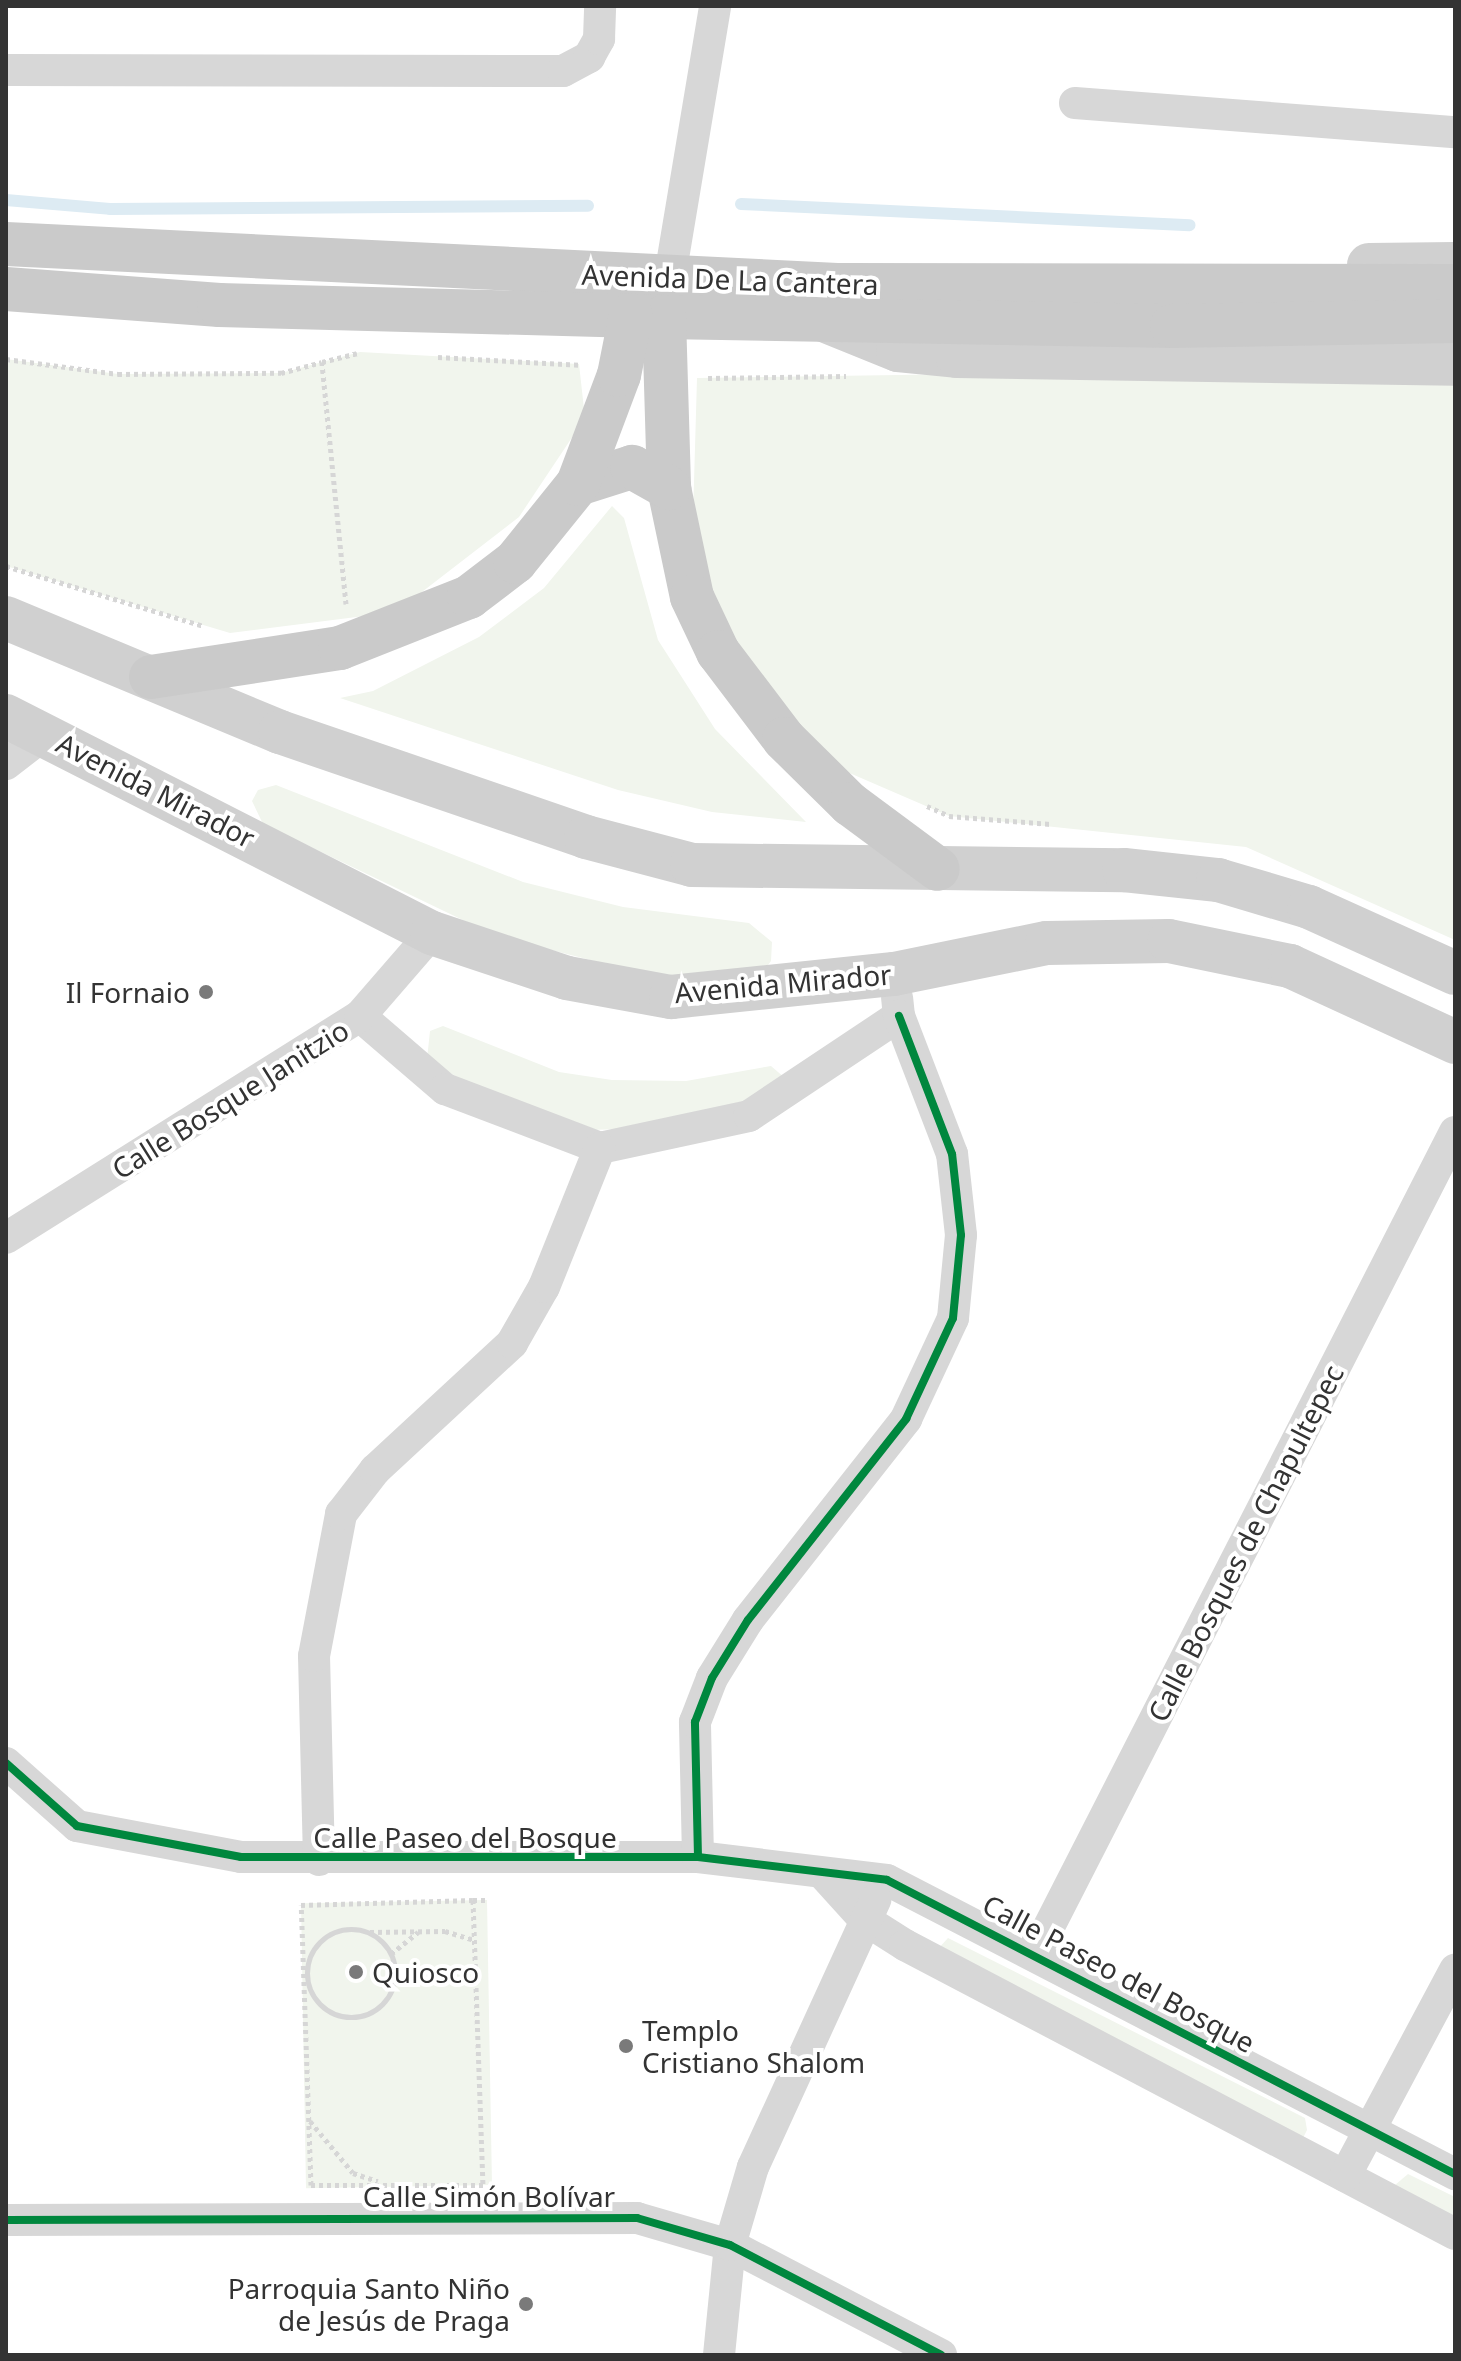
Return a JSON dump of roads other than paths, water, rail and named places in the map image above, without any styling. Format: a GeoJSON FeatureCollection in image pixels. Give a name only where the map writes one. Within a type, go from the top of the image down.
{"type":"FeatureCollection","features":[{"type":"Feature","properties":{"kind":"main road","name":"Avenida De La Cantera"},"geometry":{"type":"LineString","coordinates":[[6,244],[824,320],[1172,326],[1455,321]]}},
{"type":"Feature","properties":{"kind":"main road"},"geometry":{"type":"LineString","coordinates":[[1197,289],[1291,269],[1455,264]]}},
{"type":"Feature","properties":{"kind":"main road","name":"Avenida De La Cantera"},"geometry":{"type":"LineString","coordinates":[[6,289],[219,305],[655,303],[1197,289],[1455,286]]}},
{"type":"Feature","properties":{"kind":"main road"},"geometry":{"type":"LineString","coordinates":[[151,677],[340,648],[416,624],[515,562],[578,484],[619,375],[655,303]]}},
{"type":"Feature","properties":{"kind":"main road"},"geometry":{"type":"LineString","coordinates":[[655,303],[669,488],[692,597],[747,694],[850,804],[938,869]]}},
{"type":"Feature","properties":{"kind":"main road"},"geometry":{"type":"LineString","coordinates":[[824,320],[898,350],[957,356],[1455,364]]}},
{"type":"Feature","properties":{"kind":"main road"},"geometry":{"type":"LineString","coordinates":[[578,484],[632,467],[669,488]]}},
{"type":"Feature","properties":{"kind":"main road"},"geometry":{"type":"LineString","coordinates":[[6,618],[280,732],[586,837],[692,865],[1124,870],[1218,880],[1309,907],[1455,973]]}},
{"type":"Feature","properties":{"kind":"main road","name":"Avenida Mirador"},"geometry":{"type":"LineString","coordinates":[[6,716],[432,933],[567,978],[671,997],[896,995],[1047,943],[1169,941],[1290,966],[1455,1042]]}},
{"type":"Feature","properties":{"kind":"street"},"geometry":{"type":"LineString","coordinates":[[6,70],[563,71],[589,57],[599,39],[600,6]]}},
{"type":"Feature","properties":{"kind":"street"},"geometry":{"type":"LineString","coordinates":[[655,303],[715,6]]}},
{"type":"Feature","properties":{"kind":"street"},"geometry":{"type":"LineString","coordinates":[[1075,103],[1455,132]]}},
{"type":"Feature","properties":{"kind":"street"},"geometry":{"type":"LineString","coordinates":[[6,764],[45,734]]}},
{"type":"Feature","properties":{"kind":"street","name":"Calle Bosque Janitzio"},"geometry":{"type":"LineString","coordinates":[[6,1238],[360,1016],[432,933]]}},
{"type":"Feature","properties":{"kind":"street"},"geometry":{"type":"LineString","coordinates":[[360,1016],[445,1089],[600,1148],[749,1116],[896,995],[952,1154],[961,1235],[953,1318],[906,1419],[748,1620],[712,1678],[695,1722],[698,1857]]}},
{"type":"Feature","properties":{"kind":"street","name":"Calle Bosques de Chapultepec"},"geometry":{"type":"LineString","coordinates":[[1035,1954],[1455,1132]]}},
{"type":"Feature","properties":{"kind":"street"},"geometry":{"type":"LineString","coordinates":[[319,1860],[314,1656],[341,1514],[375,1470],[512,1343],[544,1287],[600,1148]]}},
{"type":"Feature","properties":{"kind":"street","name":"Calle Paseo del Bosque"},"geometry":{"type":"LineString","coordinates":[[6,1763],[77,1826],[241,1857],[319,1860],[698,1857],[825,1876],[887,1880],[1455,2174]]}},
{"type":"Feature","properties":{"kind":"street"},"geometry":{"type":"LineString","coordinates":[[825,1876],[864,1919],[1455,2234]]}},
{"type":"Feature","properties":{"kind":"street"},"geometry":{"type":"LineString","coordinates":[[719,2355],[730,2245],[753,2167],[864,1919],[887,1880]]}},
{"type":"Feature","properties":{"kind":"street"},"geometry":{"type":"LineString","coordinates":[[1345,2176],[1372,2132],[1455,1970]]}},
{"type":"Feature","properties":{"kind":"street","name":"Calle Simón Bolívar"},"geometry":{"type":"LineString","coordinates":[[6,2220],[637,2218],[730,2245],[941,2355]]}},
{"type":"Feature","properties":{"kind":"waterway"},"geometry":{"type":"LineString","coordinates":[[6,200],[110,209],[588,206]]}},
{"type":"Feature","properties":{"kind":"waterway"},"geometry":{"type":"LineString","coordinates":[[741,204],[1190,225]]}},
{"type":"Feature","properties":{"kind":"place","name":"Il Fornaio"},"geometry":{"type":"Point","coordinates":[206,992]}},
{"type":"Feature","properties":{"kind":"place","name":"Quiosco"},"geometry":{"type":"Point","coordinates":[356,1972]}},
{"type":"Feature","properties":{"kind":"place","name":"Templo Cristiano Shalom"},"geometry":{"type":"Point","coordinates":[626,2046]}},
{"type":"Feature","properties":{"kind":"place","name":"Parroquia Santo Niño de Jesús de Praga"},"geometry":{"type":"Point","coordinates":[526,2304]}}]}
